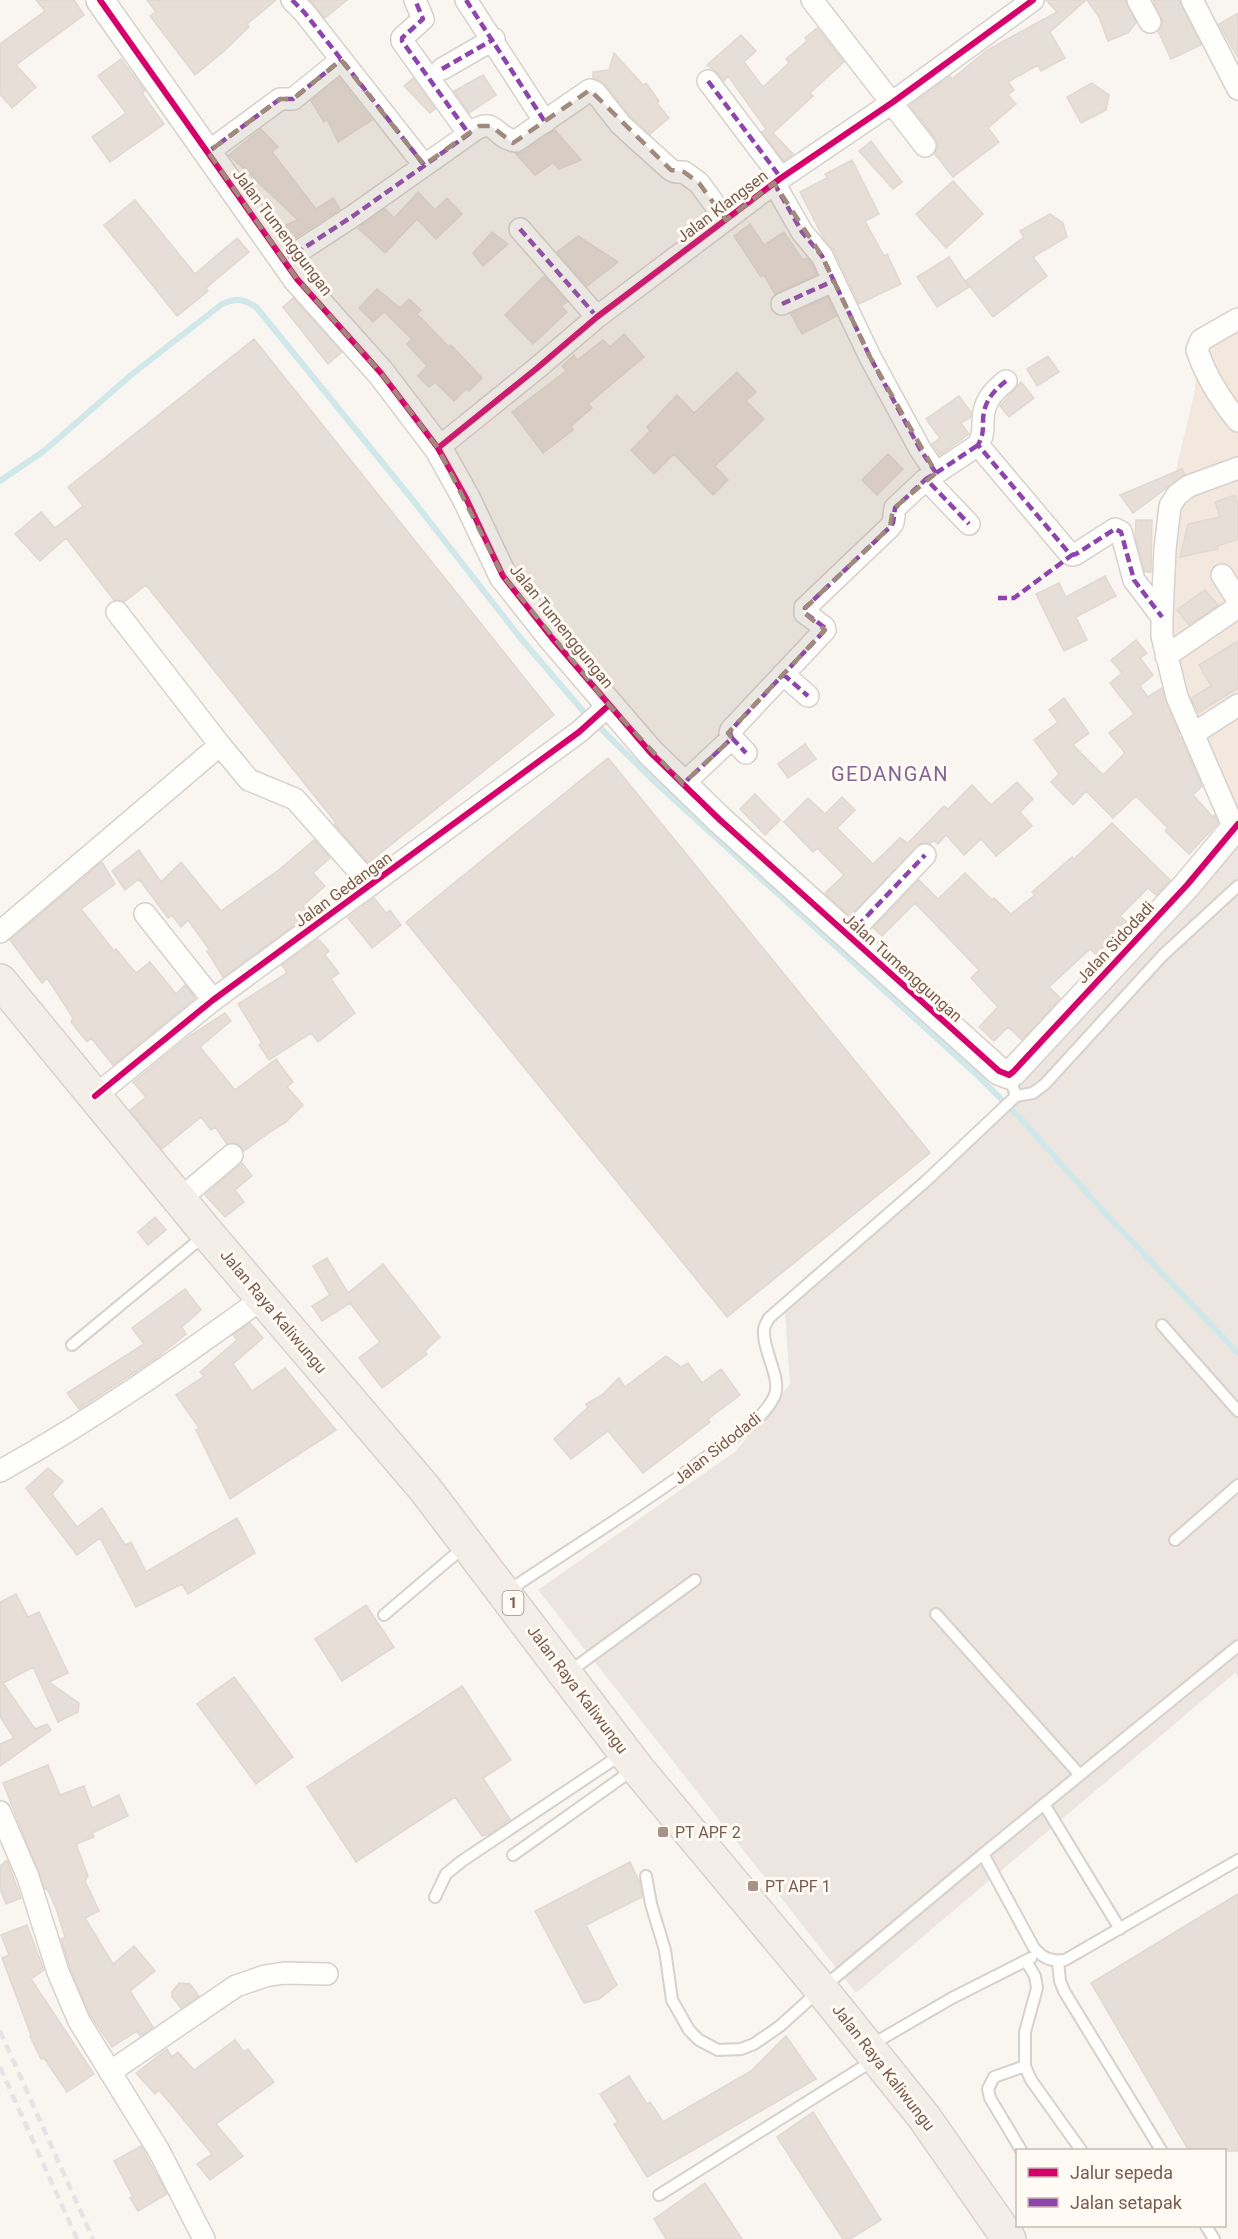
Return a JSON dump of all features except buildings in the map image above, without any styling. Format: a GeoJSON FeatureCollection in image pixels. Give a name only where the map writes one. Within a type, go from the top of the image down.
{"type":"FeatureCollection","features":[{"type":"Feature","properties":{"kind":"main road","name":"Jalan Raya Kaliwungu"},"geometry":{"type":"LineString","coordinates":[[0,981],[207,1233],[417,1480],[631,1759],[821,1989],[944,2144],[1009,2239]]}},
{"type":"Feature","properties":{"kind":"street","name":"Jalan Tumenggungan"},"geometry":{"type":"LineString","coordinates":[[100,0],[297,279],[381,373],[438,448],[466,498],[503,576],[605,709],[848,936],[999,1071],[1012,1090]]}},
{"type":"Feature","properties":{"kind":"street"},"geometry":{"type":"LineString","coordinates":[[292,0],[304,12],[424,165]]}},
{"type":"Feature","properties":{"kind":"street"},"geometry":{"type":"LineString","coordinates":[[415,0],[423,19],[402,38],[402,41],[469,134]]}},
{"type":"Feature","properties":{"kind":"street"},"geometry":{"type":"LineString","coordinates":[[466,0],[494,39],[545,122]]}},
{"type":"Feature","properties":{"kind":"street"},"geometry":{"type":"LineString","coordinates":[[812,0],[925,146]]}},
{"type":"Feature","properties":{"kind":"street","name":"Jalan Klangsen"},"geometry":{"type":"LineString","coordinates":[[438,448],[597,317],[777,181],[893,102],[1033,0]]}},
{"type":"Feature","properties":{"kind":"street"},"geometry":{"type":"LineString","coordinates":[[1138,0],[1150,22]]}},
{"type":"Feature","properties":{"kind":"street"},"geometry":{"type":"LineString","coordinates":[[1192,0],[1238,89]]}},
{"type":"Feature","properties":{"kind":"street"},"geometry":{"type":"LineString","coordinates":[[442,69],[494,39]]}},
{"type":"Feature","properties":{"kind":"street"},"geometry":{"type":"LineString","coordinates":[[208,152],[280,99],[293,99],[341,60]]}},
{"type":"Feature","properties":{"kind":"street"},"geometry":{"type":"LineString","coordinates":[[708,81],[777,181],[802,232],[822,256],[870,357],[920,450],[931,476],[969,524]]}},
{"type":"Feature","properties":{"kind":"street"},"geometry":{"type":"LineString","coordinates":[[284,261],[371,204],[479,126],[491,126],[509,140],[516,141],[590,90],[595,92],[621,125],[671,170],[684,172],[699,183],[726,220]]}},
{"type":"Feature","properties":{"kind":"street"},"geometry":{"type":"LineString","coordinates":[[520,229],[597,317]]}},
{"type":"Feature","properties":{"kind":"street"},"geometry":{"type":"LineString","coordinates":[[782,304],[834,281]]}},
{"type":"Feature","properties":{"kind":"street"},"geometry":{"type":"LineString","coordinates":[[1238,319],[1201,340],[1197,350],[1220,399],[1238,421]]}},
{"type":"Feature","properties":{"kind":"street"},"geometry":{"type":"LineString","coordinates":[[683,784],[739,746],[730,733],[731,730],[820,636],[824,627],[805,613],[805,608],[890,527],[893,523],[895,508],[931,476],[978,445],[984,435],[982,420],[987,400],[1006,381]]}},
{"type":"Feature","properties":{"kind":"street"},"geometry":{"type":"LineString","coordinates":[[978,445],[1069,554],[1076,554],[1115,529],[1121,532],[1131,572],[1158,613]]}},
{"type":"Feature","properties":{"kind":"street"},"geometry":{"type":"LineString","coordinates":[[1236,475],[1189,486],[1177,495],[1170,506],[1158,613],[1177,697],[1236,826]]}},
{"type":"Feature","properties":{"kind":"street"},"geometry":{"type":"LineString","coordinates":[[1222,575],[1238,600]]}},
{"type":"Feature","properties":{"kind":"street"},"geometry":{"type":"LineString","coordinates":[[1166,656],[1238,607]]}},
{"type":"Feature","properties":{"kind":"street"},"geometry":{"type":"LineString","coordinates":[[117,612],[219,746],[249,780],[295,799],[371,885]]}},
{"type":"Feature","properties":{"kind":"street"},"geometry":{"type":"LineString","coordinates":[[783,674],[808,696]]}},
{"type":"Feature","properties":{"kind":"street"},"geometry":{"type":"LineString","coordinates":[[1193,734],[1238,705]]}},
{"type":"Feature","properties":{"kind":"street","name":"Jalan Gedangan"},"geometry":{"type":"LineString","coordinates":[[95,1096],[213,1000],[579,732],[605,709]]}},
{"type":"Feature","properties":{"kind":"street"},"geometry":{"type":"LineString","coordinates":[[0,932],[219,746]]}},
{"type":"Feature","properties":{"kind":"street","name":"Jalan Sidodadi"},"geometry":{"type":"LineString","coordinates":[[1012,1090],[1236,826]]}},
{"type":"Feature","properties":{"kind":"street"},"geometry":{"type":"LineString","coordinates":[[848,936],[925,855]]}},
{"type":"Feature","properties":{"kind":"street"},"geometry":{"type":"LineString","coordinates":[[145,914],[213,1000]]}},
{"type":"Feature","properties":{"kind":"street"},"geometry":{"type":"LineString","coordinates":[[180,1199],[232,1155]]}},
{"type":"Feature","properties":{"kind":"street"},"geometry":{"type":"LineString","coordinates":[[0,1471],[86,1420],[173,1364],[263,1299]]}},
{"type":"Feature","properties":{"kind":"street"},"geometry":{"type":"LineString","coordinates":[[0,1812],[28,1877],[58,1972],[79,2021],[159,2151],[204,2239]]}},
{"type":"Feature","properties":{"kind":"street"},"geometry":{"type":"LineString","coordinates":[[110,2072],[236,1986],[265,1976],[284,1973],[327,1974]]}},
{"type":"Feature","properties":{"kind":"lane"},"geometry":{"type":"LineString","coordinates":[[1012,1090],[1033,1093],[1045,1084],[1163,955],[1238,886]]}},
{"type":"Feature","properties":{"kind":"lane","name":"Jalan Sidodadi"},"geometry":{"type":"LineString","coordinates":[[505,1593],[671,1484],[760,1416],[775,1395],[777,1387],[765,1339],[764,1329],[769,1318],[926,1181],[1002,1109],[1012,1090]]}},
{"type":"Feature","properties":{"kind":"lane"},"geometry":{"type":"LineString","coordinates":[[72,1345],[207,1233]]}},
{"type":"Feature","properties":{"kind":"lane"},"geometry":{"type":"LineString","coordinates":[[1162,1325],[1238,1411]]}},
{"type":"Feature","properties":{"kind":"lane"},"geometry":{"type":"LineString","coordinates":[[1175,1540],[1238,1485]]}},
{"type":"Feature","properties":{"kind":"lane"},"geometry":{"type":"LineString","coordinates":[[384,1615],[468,1544]]}},
{"type":"Feature","properties":{"kind":"lane"},"geometry":{"type":"LineString","coordinates":[[566,1674],[695,1580]]}},
{"type":"Feature","properties":{"kind":"lane"},"geometry":{"type":"LineString","coordinates":[[936,1614],[1080,1775]]}},
{"type":"Feature","properties":{"kind":"lane"},"geometry":{"type":"LineString","coordinates":[[646,1876],[651,1904],[665,1950],[672,2000],[689,2030],[699,2040],[718,2050],[741,2049],[780,2026],[983,1854],[1238,1646]]}},
{"type":"Feature","properties":{"kind":"lane"},"geometry":{"type":"LineString","coordinates":[[513,1855],[631,1759]]}},
{"type":"Feature","properties":{"kind":"lane"},"geometry":{"type":"LineString","coordinates":[[435,1897],[446,1874],[462,1861],[631,1759]]}},
{"type":"Feature","properties":{"kind":"lane"},"geometry":{"type":"LineString","coordinates":[[1044,1804],[1120,1929]]}},
{"type":"Feature","properties":{"kind":"lane"},"geometry":{"type":"LineString","coordinates":[[983,1854],[1034,1948],[1054,1962],[1065,1960],[1238,1860]]}},
{"type":"Feature","properties":{"kind":"lane"},"geometry":{"type":"LineString","coordinates":[[659,2195],[952,1998],[1040,1954]]}},
{"type":"Feature","properties":{"kind":"lane"},"geometry":{"type":"LineString","coordinates":[[1026,1961],[1035,1976],[1037,1988],[1025,2032],[1025,2066],[1031,2079],[1080,2149]]}},
{"type":"Feature","properties":{"kind":"lane"},"geometry":{"type":"LineString","coordinates":[[1058,1961],[1059,1981],[1064,1991],[1160,2149]]}},
{"type":"Feature","properties":{"kind":"lane"},"geometry":{"type":"LineString","coordinates":[[1020,2149],[990,2098],[988,2089],[994,2077],[1025,2066]]}},
{"type":"Feature","properties":{"kind":"highlighted area"},"geometry":{"type":"Polygon","coordinates":[[[341,60],[424,165],[479,126],[491,126],[513,143],[590,90],[671,170],[684,172],[699,183],[726,220],[774,183],[822,256],[870,357],[936,473],[893,509],[890,527],[802,611],[825,630],[728,733],[732,738],[683,784],[609,705],[503,576],[438,448],[381,373],[297,279],[208,152],[280,99],[293,99],[341,60]]]}},
{"type":"Feature","properties":{"kind":"shaded area"},"geometry":{"type":"Polygon","coordinates":[[[1238,316],[1238,813],[1158,631],[1165,516],[1194,395],[1201,336],[1238,316]]]}},
{"type":"Feature","properties":{"kind":"shaded area"},"geometry":{"type":"Polygon","coordinates":[[[1238,829],[1238,1677],[1235,1673],[856,1993],[538,1590],[736,1451],[790,1384],[785,1312],[1021,1098],[1002,1075],[1238,829]]]}},
{"type":"Feature","properties":{"kind":"waterway"},"geometry":{"type":"LineString","coordinates":[[0,481],[44,451],[131,375],[222,304],[240,300],[257,308],[412,499],[518,635],[583,711],[654,781],[976,1074],[1020,1118],[1104,1212],[1238,1353]]}},
{"type":"Feature","properties":{"kind":"railway"},"geometry":{"type":"LineString","coordinates":[[0,2031],[93,2239]]}},
{"type":"Feature","properties":{"kind":"railway"},"geometry":{"type":"LineString","coordinates":[[0,2067],[77,2239]]}},
{"type":"Feature","properties":{"kind":"marked path"},"geometry":{"type":"LineString","coordinates":[[292,0],[304,12],[424,165]]}},
{"type":"Feature","properties":{"kind":"marked path"},"geometry":{"type":"LineString","coordinates":[[284,261],[353,216],[469,134],[402,41],[402,38],[423,19],[415,0]]}},
{"type":"Feature","properties":{"kind":"marked path"},"geometry":{"type":"LineString","coordinates":[[466,0],[545,122]]}},
{"type":"Feature","properties":{"kind":"marked path"},"geometry":{"type":"LineString","coordinates":[[442,69],[494,39]]}},
{"type":"Feature","properties":{"kind":"marked path"},"geometry":{"type":"LineString","coordinates":[[208,152],[280,99],[293,99],[341,60]]}},
{"type":"Feature","properties":{"kind":"marked path"},"geometry":{"type":"LineString","coordinates":[[708,81],[781,178]]}},
{"type":"Feature","properties":{"kind":"marked path"},"geometry":{"type":"LineString","coordinates":[[774,183],[802,232],[822,256],[870,357],[920,449],[936,473],[926,479],[969,524]]}},
{"type":"Feature","properties":{"kind":"marked path"},"geometry":{"type":"LineString","coordinates":[[520,229],[597,317]]}},
{"type":"Feature","properties":{"kind":"marked path"},"geometry":{"type":"LineString","coordinates":[[782,304],[833,281]]}},
{"type":"Feature","properties":{"kind":"marked path"},"geometry":{"type":"LineString","coordinates":[[1006,381],[996,389],[987,404],[978,445],[1072,555],[1115,529],[1121,532],[1134,580],[1162,617]]}},
{"type":"Feature","properties":{"kind":"marked path"},"geometry":{"type":"LineString","coordinates":[[936,473],[978,445]]}},
{"type":"Feature","properties":{"kind":"marked path"},"geometry":{"type":"LineString","coordinates":[[683,784],[732,738],[731,730],[825,630],[805,613],[805,608],[890,527],[893,523],[895,508],[926,479]]}},
{"type":"Feature","properties":{"kind":"marked path"},"geometry":{"type":"LineString","coordinates":[[998,598],[1014,598],[1072,555]]}},
{"type":"Feature","properties":{"kind":"marked path"},"geometry":{"type":"LineString","coordinates":[[783,674],[808,696]]}},
{"type":"Feature","properties":{"kind":"marked path"},"geometry":{"type":"LineString","coordinates":[[732,738],[746,753]]}},
{"type":"Feature","properties":{"kind":"marked path"},"geometry":{"type":"LineString","coordinates":[[848,936],[925,855]]}},
{"type":"Feature","properties":{"kind":"cycle path"},"geometry":{"type":"LineString","coordinates":[[100,0],[297,279],[381,373],[438,448],[466,498],[503,576],[552,638],[650,752],[720,820],[999,1071],[1009,1075],[1013,1072],[1187,885],[1238,824]]}},
{"type":"Feature","properties":{"kind":"cycle path"},"geometry":{"type":"LineString","coordinates":[[438,448],[597,317],[781,178],[893,102],[1033,0]]}},
{"type":"Feature","properties":{"kind":"cycle path"},"geometry":{"type":"LineString","coordinates":[[95,1096],[213,1000],[579,732],[609,705]]}},
{"type":"Feature","properties":{"kind":"place","name":"PT APF 2"},"geometry":{"type":"Point","coordinates":[663,1832]}},
{"type":"Feature","properties":{"kind":"place","name":"PT APF 1"},"geometry":{"type":"Point","coordinates":[753,1886]}},
{"type":"Feature","properties":{"kind":"district","name":"GEDANGAN"},"geometry":{"type":"Point","coordinates":[890,774]}}]}
